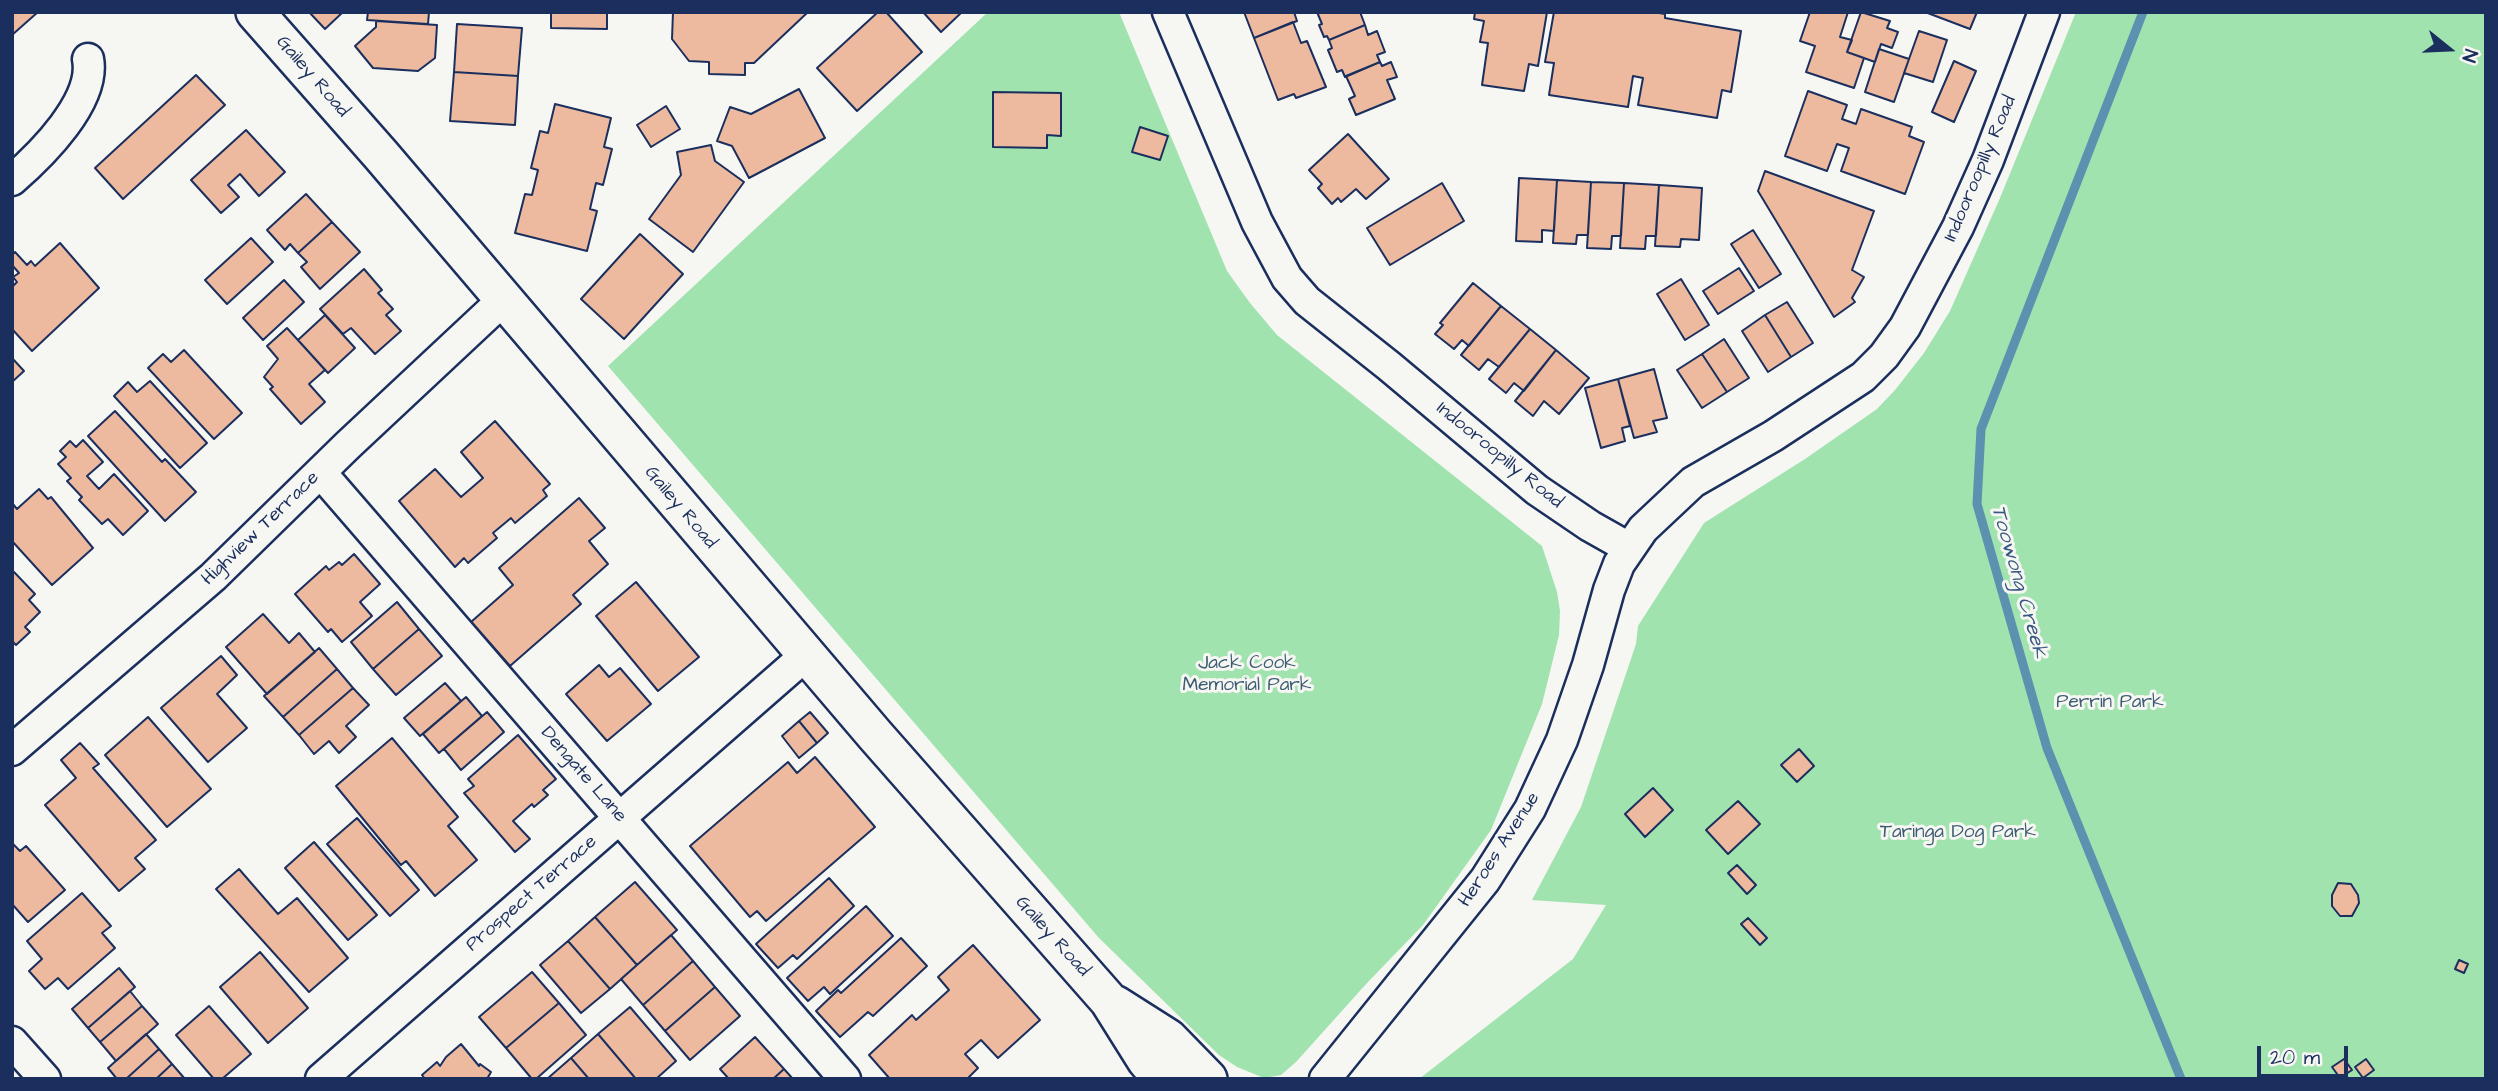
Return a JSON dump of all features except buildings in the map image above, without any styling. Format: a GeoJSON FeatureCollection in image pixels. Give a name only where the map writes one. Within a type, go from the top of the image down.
{"type":"FeatureCollection","features":[{"type":"Feature","properties":{"kind":"main road","name":"Gailey Road"},"geometry":{"type":"LineString","coordinates":[[255,12],[381,155],[970,845],[1109,1001],[1146,1060],[1162,1079]]}},
{"type":"Feature","properties":{"kind":"main road","name":"Gailey Road"},"geometry":{"type":"LineString","coordinates":[[1109,1001],[1168,1038],[1208,1079]]}},
{"type":"Feature","properties":{"kind":"street","name":"Indooroopilly Road"},"geometry":{"type":"LineString","coordinates":[[1168,12],[1257,222],[1287,278],[1307,301],[1390,366],[1537,490],[1590,526],[1629,548],[1643,528],[1693,482],[1773,436],[1836,395],[1863,377],[1884,356],[1905,327],[1958,227],[1988,160],[2045,12]]}},
{"type":"Feature","properties":{"kind":"street"},"geometry":{"type":"LineString","coordinates":[[12,180],[56,137],[74,109],[88,78],[88,59]]}},
{"type":"Feature","properties":{"kind":"street","name":"Highview Terrace"},"geometry":{"type":"LineString","coordinates":[[12,750],[213,578],[503,300]]}},
{"type":"Feature","properties":{"kind":"street","name":"Dengate Lane"},"geometry":{"type":"LineString","coordinates":[[321,473],[845,1079]]}},
{"type":"Feature","properties":{"kind":"street","name":"Heroes Avenue"},"geometry":{"type":"LineString","coordinates":[[1325,1079],[1485,880],[1530,809],[1562,740],[1588,665],[1609,590],[1619,564],[1629,548]]}},
{"type":"Feature","properties":{"kind":"street","name":"Prospect Terrace"},"geometry":{"type":"LineString","coordinates":[[321,1079],[806,655]]}},
{"type":"Feature","properties":{"kind":"street"},"geometry":{"type":"LineString","coordinates":[[12,1042],[45,1079]]}},
{"type":"Feature","properties":{"kind":"green space","name":"Jack Cook Memorial Park"},"geometry":{"type":"Polygon","coordinates":[[[988,12],[1119,12],[1227,271],[1250,303],[1277,335],[1542,546],[1557,592],[1560,611],[1559,635],[1542,704],[1491,830],[1423,925],[1281,1075],[1264,1078],[1237,1067],[1219,1055],[1099,938],[608,366],[988,12]]]}},
{"type":"Feature","properties":{"kind":"green space","name":"Perrin Park"},"geometry":{"type":"Polygon","coordinates":[[[2076,12],[2486,12],[2486,1079],[1419,1079],[1573,959],[1606,905],[1532,900],[1581,807],[1636,644],[1638,626],[1704,523],[1805,459],[1877,409],[1924,353],[1950,311],[2000,198],[2076,12]]]}},
{"type":"Feature","properties":{"kind":"waterway","name":"Toowong Creek"},"geometry":{"type":"LineString","coordinates":[[2143,12],[1981,429],[1977,504],[2047,748],[2181,1079]]}},
{"type":"Feature","properties":{"kind":"park label","name":"Taringa Dog Park"},"geometry":{"type":"Point","coordinates":[1958,833]}}]}
